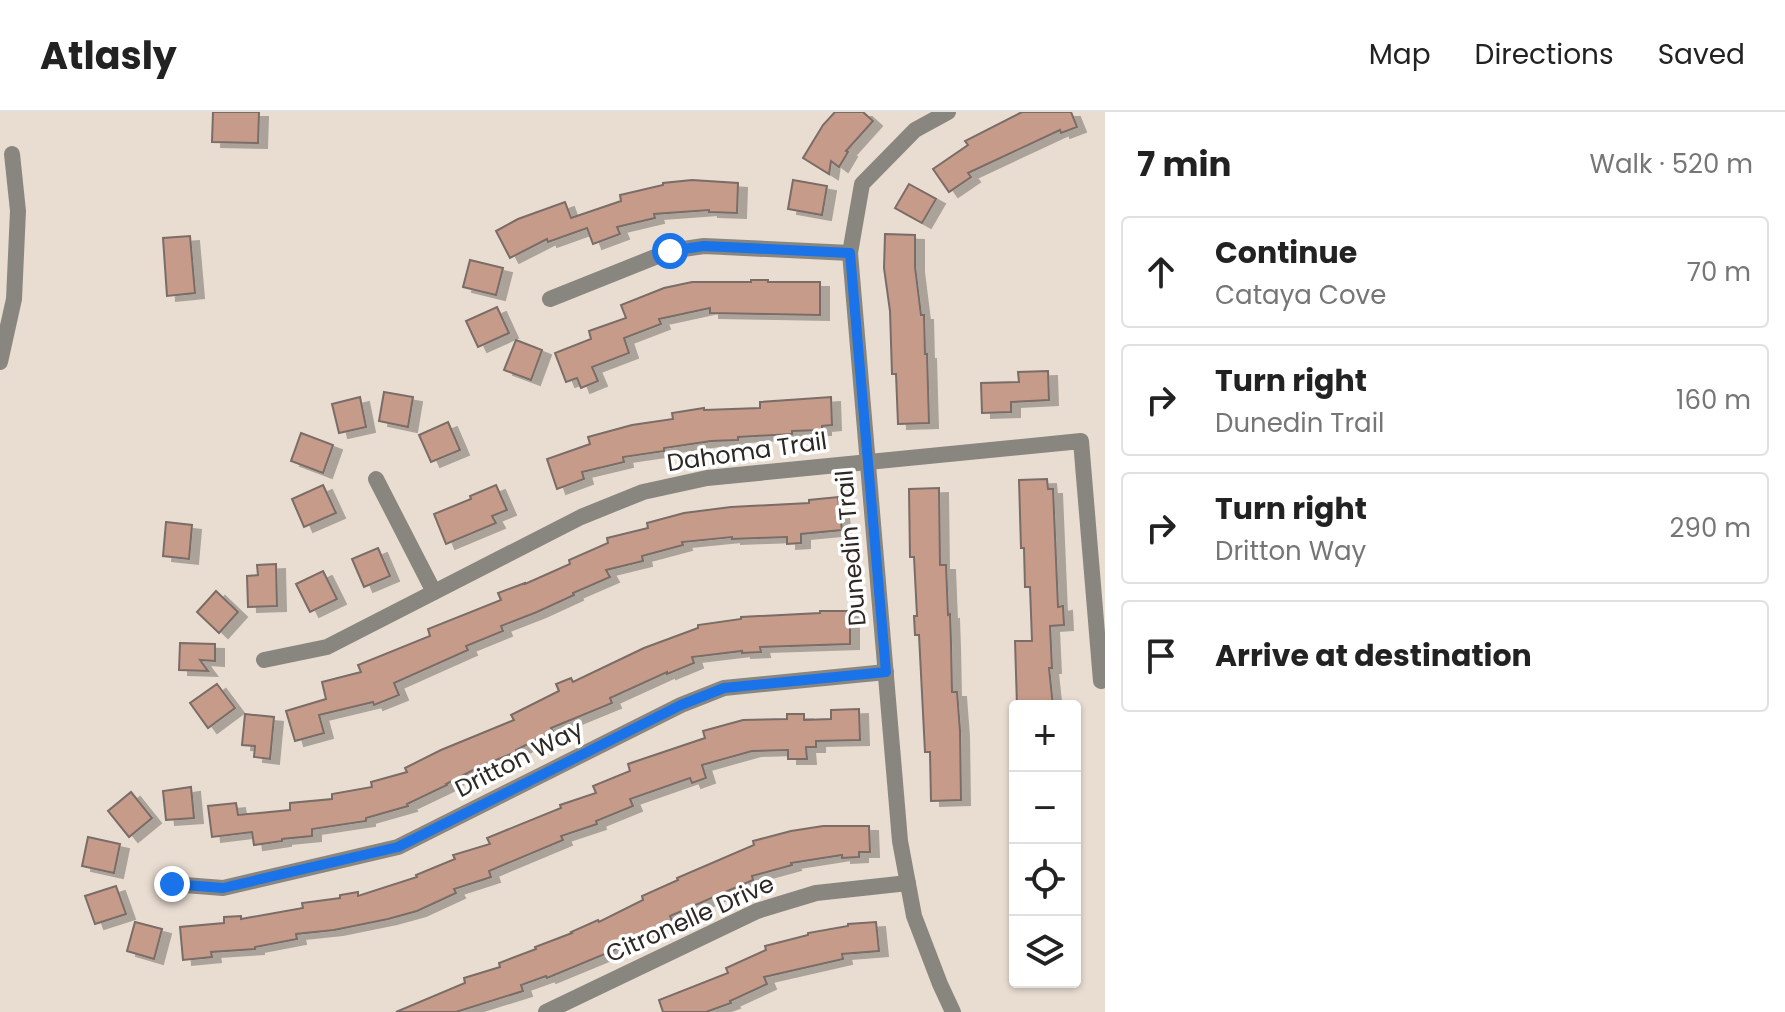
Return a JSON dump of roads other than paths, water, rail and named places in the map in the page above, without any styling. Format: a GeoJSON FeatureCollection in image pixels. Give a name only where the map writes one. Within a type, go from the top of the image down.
{"type":"FeatureCollection","features":[{"type":"Feature","properties":{"kind":"street","name":"Dunedin Trail"},"geometry":{"type":"LineString","coordinates":[[948,112],[915,130],[862,184],[850,253],[900,841],[914,916],[953,1012]]}},
{"type":"Feature","properties":{"kind":"street"},"geometry":{"type":"LineString","coordinates":[[0,362],[14,299],[18,211],[12,154]]}},
{"type":"Feature","properties":{"kind":"street"},"geometry":{"type":"LineString","coordinates":[[550,299],[670,251],[704,246],[850,253]]}},
{"type":"Feature","properties":{"kind":"street","name":"Dahoma Trail"},"geometry":{"type":"LineString","coordinates":[[264,660],[327,647],[581,517],[643,492],[707,478],[1081,441],[1101,681]]}},
{"type":"Feature","properties":{"kind":"street"},"geometry":{"type":"LineString","coordinates":[[376,479],[434,592]]}},
{"type":"Feature","properties":{"kind":"street","name":"Dritton Way"},"geometry":{"type":"LineString","coordinates":[[172,884],[223,888],[398,847],[681,705],[724,688],[886,672]]}},
{"type":"Feature","properties":{"kind":"street","name":"Citronelle Drive"},"geometry":{"type":"LineString","coordinates":[[546,1012],[757,911],[816,893],[908,883]]}}]}
